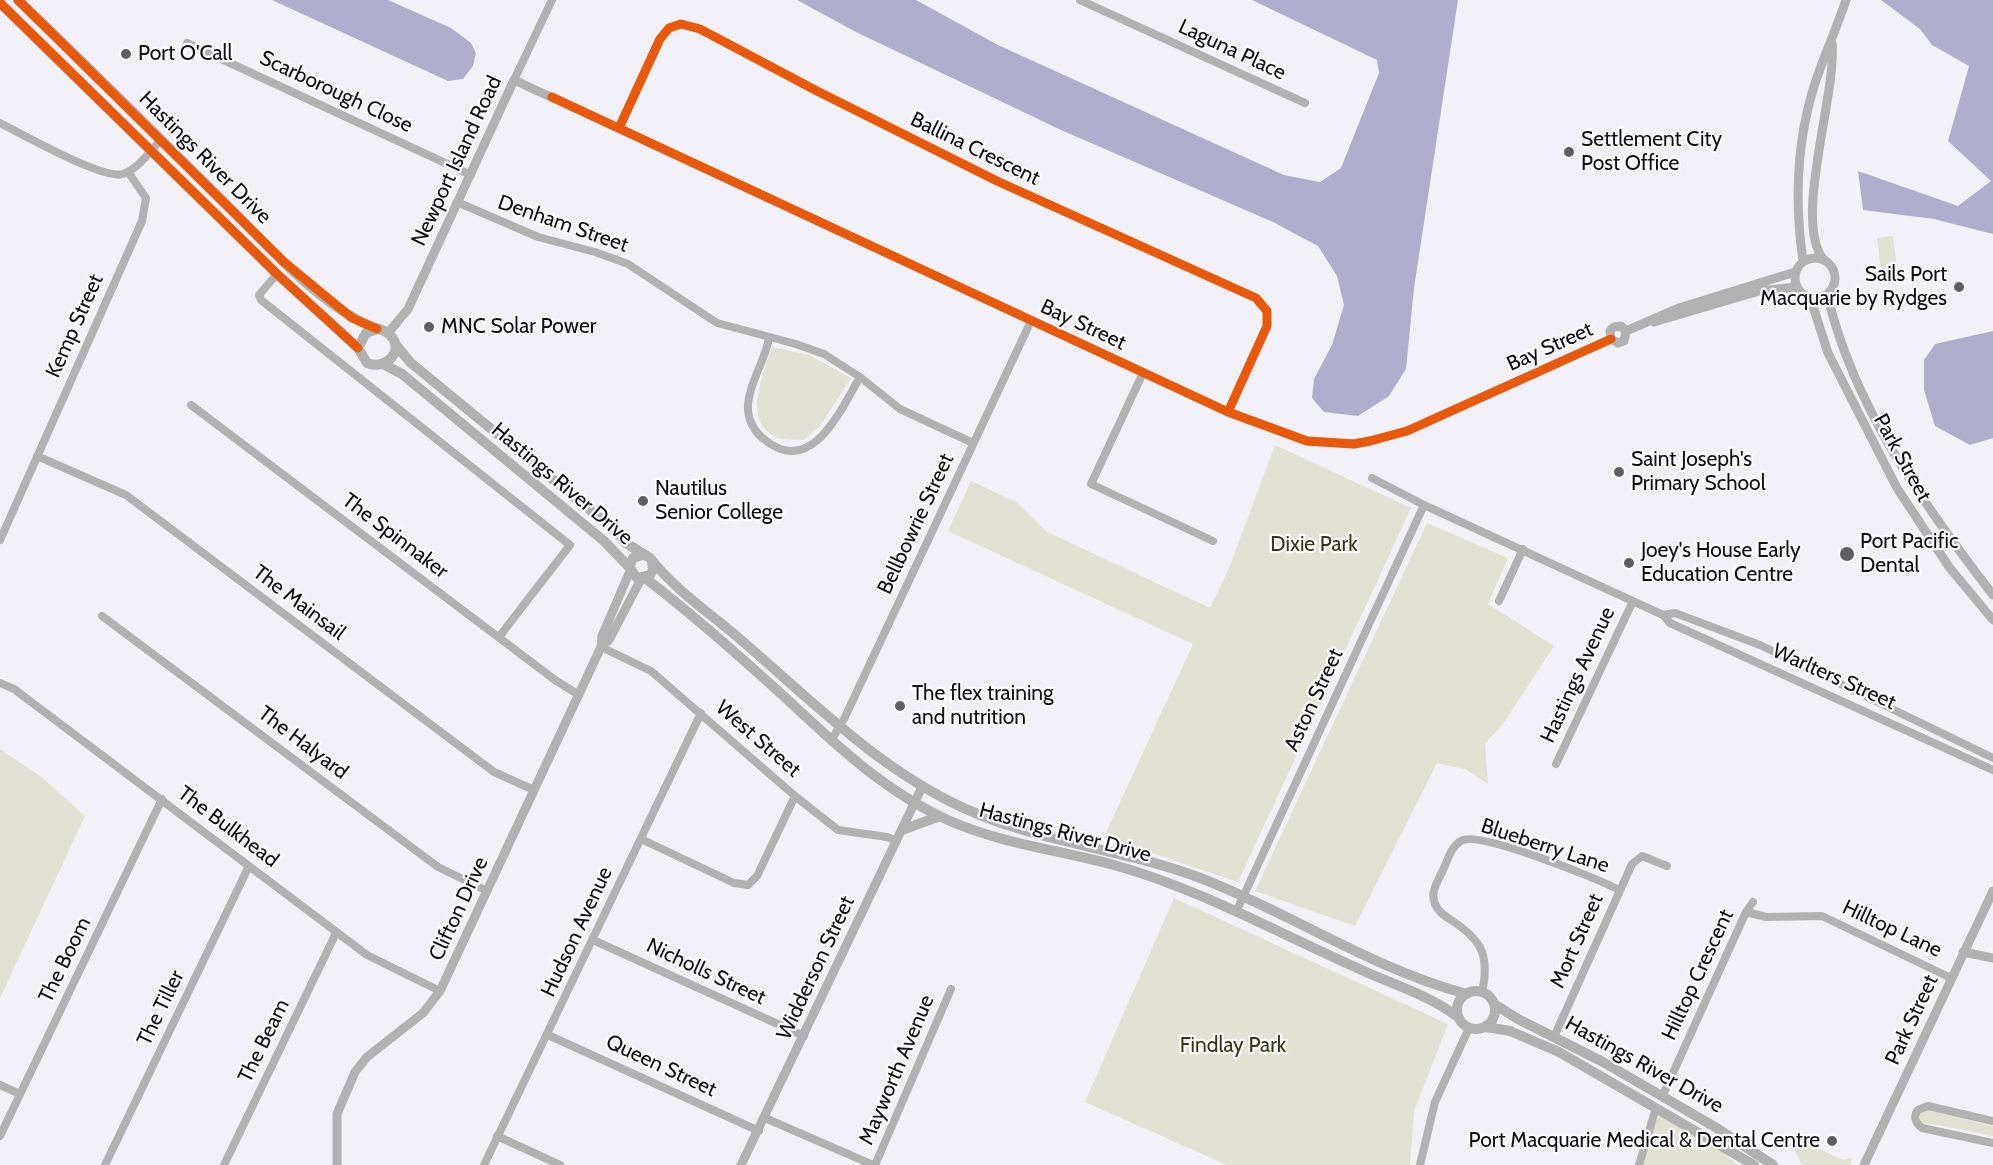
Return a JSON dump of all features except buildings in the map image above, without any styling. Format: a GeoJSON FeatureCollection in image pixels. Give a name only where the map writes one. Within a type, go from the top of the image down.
{"type":"FeatureCollection","features":[{"type":"Feature","properties":{"kind":"main road","name":"Hastings River Drive"},"geometry":{"type":"LineString","coordinates":[[18,0],[294,270],[352,318],[377,329]]}},
{"type":"Feature","properties":{"kind":"main road","name":"Hastings River Drive"},"geometry":{"type":"LineString","coordinates":[[0,3],[277,274],[358,348]]}},
{"type":"Feature","properties":{"kind":"main road"},"geometry":{"type":"LineString","coordinates":[[377,329],[388,333],[395,344],[393,356],[385,364],[367,363],[358,348],[362,337],[377,329]]}},
{"type":"Feature","properties":{"kind":"main road","name":"Hastings River Drive"},"geometry":{"type":"LineString","coordinates":[[395,344],[411,363],[642,555]]}},
{"type":"Feature","properties":{"kind":"main road","name":"Hastings River Drive"},"geometry":{"type":"LineString","coordinates":[[385,364],[402,374],[604,541],[630,569]]}},
{"type":"Feature","properties":{"kind":"main road"},"geometry":{"type":"LineString","coordinates":[[642,555],[652,561],[652,572],[643,578],[630,569],[633,558],[642,555]]}},
{"type":"Feature","properties":{"kind":"main road","name":"Hastings River Drive"},"geometry":{"type":"LineString","coordinates":[[652,561],[866,748],[922,787],[979,815],[1014,827],[1135,856],[1202,879],[1387,965],[1437,986],[1467,994]]}},
{"type":"Feature","properties":{"kind":"main road","name":"Hastings River Drive"},"geometry":{"type":"LineString","coordinates":[[643,578],[767,682],[867,771],[940,816],[1006,841],[1152,876],[1237,910],[1284,934],[1431,999],[1458,1017]]}},
{"type":"Feature","properties":{"kind":"main road"},"geometry":{"type":"LineString","coordinates":[[902,830],[940,816]]}},
{"type":"Feature","properties":{"kind":"main road"},"geometry":{"type":"LineString","coordinates":[[1482,993],[1494,1004],[1494,1017],[1486,1027],[1469,1028],[1458,1017],[1457,1006],[1467,994],[1482,993]]}},
{"type":"Feature","properties":{"kind":"main road","name":"Hastings River Drive"},"geometry":{"type":"LineString","coordinates":[[1494,1004],[1603,1062],[1773,1165]]}},
{"type":"Feature","properties":{"kind":"main road","name":"Hastings River Drive"},"geometry":{"type":"LineString","coordinates":[[1486,1027],[1510,1031],[1559,1052],[1754,1165]]}},
{"type":"Feature","properties":{"kind":"street","name":"Newport Island Road"},"geometry":{"type":"LineString","coordinates":[[388,333],[403,319],[408,309],[552,0]]}},
{"type":"Feature","properties":{"kind":"street","name":"Laguna Place"},"geometry":{"type":"LineString","coordinates":[[1080,0],[1305,103]]}},
{"type":"Feature","properties":{"kind":"street"},"geometry":{"type":"LineString","coordinates":[[1803,261],[1796,214],[1800,153],[1823,61],[1846,0]]}},
{"type":"Feature","properties":{"kind":"street","name":"Ballina Crescent"},"geometry":{"type":"LineString","coordinates":[[619,128],[665,32],[681,24],[700,28],[827,96],[997,181],[1256,298],[1267,311],[1267,326],[1228,412]]}},
{"type":"Feature","properties":{"kind":"street"},"geometry":{"type":"LineString","coordinates":[[1823,259],[1816,257],[1803,261],[1795,273],[1796,287],[1810,297],[1827,294],[1832,288],[1835,274],[1833,268],[1823,259],[1817,249],[1813,232],[1817,156],[1834,62],[1832,42]]}},
{"type":"Feature","properties":{"kind":"street","name":"Scarborough Close"},"geometry":{"type":"LineString","coordinates":[[187,43],[471,174]]}},
{"type":"Feature","properties":{"kind":"street","name":"Bay Street"},"geometry":{"type":"LineString","coordinates":[[514,80],[1228,412],[1307,441],[1354,444],[1407,431],[1611,339],[1618,343],[1624,341],[1630,329],[1663,313],[1795,273]]}},
{"type":"Feature","properties":{"kind":"street"},"geometry":{"type":"LineString","coordinates":[[0,123],[91,168],[116,175],[128,171],[160,140]]}},
{"type":"Feature","properties":{"kind":"street","name":"Kemp Street"},"geometry":{"type":"LineString","coordinates":[[0,540],[142,221],[146,198],[128,171]]}},
{"type":"Feature","properties":{"kind":"street","name":"Denham Street"},"geometry":{"type":"LineString","coordinates":[[457,202],[538,237],[595,252],[628,264],[717,323],[796,344],[824,354],[860,377],[900,409],[973,443]]}},
{"type":"Feature","properties":{"kind":"street","name":"Hastings River Drive"},"geometry":{"type":"LineString","coordinates":[[277,274],[259,295],[261,300],[570,545],[499,637]]}},
{"type":"Feature","properties":{"kind":"street","name":"Bay Street"},"geometry":{"type":"LineString","coordinates":[[1630,329],[1759,291],[1796,287]]}},
{"type":"Feature","properties":{"kind":"street","name":"Park Street"},"geometry":{"type":"LineString","coordinates":[[1827,294],[1848,359],[1880,428],[1929,512],[1993,595]]}},
{"type":"Feature","properties":{"kind":"street","name":"Park Street"},"geometry":{"type":"LineString","coordinates":[[1810,297],[1828,353],[1897,488],[1949,567],[1993,620]]}},
{"type":"Feature","properties":{"kind":"street","name":"Bellbowrie Street"},"geometry":{"type":"LineString","coordinates":[[831,741],[841,726],[1031,321]]}},
{"type":"Feature","properties":{"kind":"street"},"geometry":{"type":"LineString","coordinates":[[769,338],[767,353],[748,406],[750,423],[760,436],[774,447],[805,449],[822,439],[860,377]]}},
{"type":"Feature","properties":{"kind":"street"},"geometry":{"type":"LineString","coordinates":[[1143,373],[1091,484],[1213,541]]}},
{"type":"Feature","properties":{"kind":"street","name":"The Spinnaker"},"geometry":{"type":"LineString","coordinates":[[191,405],[579,695]]}},
{"type":"Feature","properties":{"kind":"street","name":"The Mainsail"},"geometry":{"type":"LineString","coordinates":[[37,456],[126,495],[494,772],[534,790]]}},
{"type":"Feature","properties":{"kind":"street","name":"Warlters Street"},"geometry":{"type":"LineString","coordinates":[[1372,478],[1424,505],[1663,615],[1671,623],[1993,770]]}},
{"type":"Feature","properties":{"kind":"street","name":"Aston Street"},"geometry":{"type":"LineString","coordinates":[[1237,910],[1424,505]]}},
{"type":"Feature","properties":{"kind":"street"},"geometry":{"type":"LineString","coordinates":[[1499,601],[1523,549]]}},
{"type":"Feature","properties":{"kind":"street","name":"Clifton Drive"},"geometry":{"type":"LineString","coordinates":[[337,1165],[337,1114],[356,1072],[368,1057],[423,1012],[440,991],[601,647],[602,636],[630,569]]}},
{"type":"Feature","properties":{"kind":"street","name":"Clifton Drive"},"geometry":{"type":"LineString","coordinates":[[601,647],[609,640],[643,578]]}},
{"type":"Feature","properties":{"kind":"street","name":"Hastings Avenue"},"geometry":{"type":"LineString","coordinates":[[1556,764],[1633,601]]}},
{"type":"Feature","properties":{"kind":"street","name":"Warlters Street"},"geometry":{"type":"LineString","coordinates":[[1663,615],[1675,613],[1760,645],[1993,757]]}},
{"type":"Feature","properties":{"kind":"street","name":"The Halyard"},"geometry":{"type":"LineString","coordinates":[[102,616],[438,867],[487,891]]}},
{"type":"Feature","properties":{"kind":"street","name":"West Street"},"geometry":{"type":"LineString","coordinates":[[601,647],[651,671],[795,796],[838,830],[887,837],[897,841]]}},
{"type":"Feature","properties":{"kind":"street","name":"The Bulkhead"},"geometry":{"type":"LineString","coordinates":[[0,682],[14,689],[162,799],[367,955],[440,991]]}},
{"type":"Feature","properties":{"kind":"street","name":"Hudson Avenue"},"geometry":{"type":"LineString","coordinates":[[484,1165],[701,713]]}},
{"type":"Feature","properties":{"kind":"street","name":"Widderson Street"},"geometry":{"type":"LineString","coordinates":[[741,1165],[922,787]]}},
{"type":"Feature","properties":{"kind":"street"},"geometry":{"type":"LineString","coordinates":[[641,839],[734,883],[748,885],[757,876],[795,796]]}},
{"type":"Feature","properties":{"kind":"street","name":"The Boom"},"geometry":{"type":"LineString","coordinates":[[0,1136],[162,799]]}},
{"type":"Feature","properties":{"kind":"street","name":"Blueberry Lane"},"geometry":{"type":"LineString","coordinates":[[1482,993],[1486,970],[1478,940],[1443,914],[1434,903],[1434,888],[1458,843],[1466,839],[1490,844],[1583,872],[1619,890]]}},
{"type":"Feature","properties":{"kind":"street","name":"Mort Street"},"geometry":{"type":"LineString","coordinates":[[1554,1037],[1632,864],[1642,856],[1667,866]]}},
{"type":"Feature","properties":{"kind":"street","name":"The Tiller"},"geometry":{"type":"LineString","coordinates":[[105,1165],[249,866]]}},
{"type":"Feature","properties":{"kind":"street","name":"Park Street"},"geometry":{"type":"LineString","coordinates":[[1864,1165],[1993,891]]}},
{"type":"Feature","properties":{"kind":"street","name":"Hilltop Crescent"},"geometry":{"type":"LineString","coordinates":[[1662,1097],[1746,912],[1753,902]]}},
{"type":"Feature","properties":{"kind":"street","name":"Hilltop Lane"},"geometry":{"type":"LineString","coordinates":[[1746,912],[1766,917],[1822,916],[1951,978]]}},
{"type":"Feature","properties":{"kind":"street","name":"The Beam"},"geometry":{"type":"LineString","coordinates":[[224,1165],[336,933]]}},
{"type":"Feature","properties":{"kind":"street","name":"Nicholls Street"},"geometry":{"type":"LineString","coordinates":[[593,940],[804,1036]]}},
{"type":"Feature","properties":{"kind":"street"},"geometry":{"type":"LineString","coordinates":[[1963,952],[1993,958]]}},
{"type":"Feature","properties":{"kind":"street","name":"Mayworth Avenue"},"geometry":{"type":"LineString","coordinates":[[765,1118],[874,1165],[951,989]]}},
{"type":"Feature","properties":{"kind":"street"},"geometry":{"type":"LineString","coordinates":[[1420,1165],[1435,1102],[1469,1028]]}},
{"type":"Feature","properties":{"kind":"street","name":"Queen Street"},"geometry":{"type":"LineString","coordinates":[[548,1035],[759,1131]]}},
{"type":"Feature","properties":{"kind":"street"},"geometry":{"type":"LineString","coordinates":[[0,1085],[20,1094]]}},
{"type":"Feature","properties":{"kind":"street"},"geometry":{"type":"LineString","coordinates":[[1993,1120],[1928,1106],[1918,1110],[1915,1116],[1916,1123],[1922,1128],[1993,1143]]}},
{"type":"Feature","properties":{"kind":"street"},"geometry":{"type":"LineString","coordinates":[[1639,1165],[1656,1108]]}},
{"type":"Feature","properties":{"kind":"street"},"geometry":{"type":"LineString","coordinates":[[497,1136],[560,1165]]}},
{"type":"Feature","properties":{"kind":"green space"},"geometry":{"type":"Polygon","coordinates":[[[1893,236],[1897,268],[1881,270],[1877,238],[1893,236]]]}},
{"type":"Feature","properties":{"kind":"green space"},"geometry":{"type":"Polygon","coordinates":[[[772,347],[809,355],[851,378],[820,426],[804,440],[776,437],[765,429],[759,420],[758,396],[772,347]]]}},
{"type":"Feature","properties":{"kind":"green space","name":"Dixie Park"},"geometry":{"type":"Polygon","coordinates":[[[1275,445],[1411,508],[1238,882],[1104,837],[1193,644],[948,531],[971,481],[1016,502],[1047,532],[1210,608],[1228,571],[1275,445]]]}},
{"type":"Feature","properties":{"kind":"green space"},"geometry":{"type":"Polygon","coordinates":[[[1427,523],[1508,558],[1488,604],[1554,646],[1503,724],[1485,744],[1488,784],[1465,769],[1437,763],[1355,926],[1255,891],[1427,523]]]}},
{"type":"Feature","properties":{"kind":"green space"},"geometry":{"type":"Polygon","coordinates":[[[0,749],[40,776],[85,816],[0,998],[0,749]]]}},
{"type":"Feature","properties":{"kind":"green space","name":"Findlay Park"},"geometry":{"type":"Polygon","coordinates":[[[1174,898],[1448,1024],[1414,1111],[1410,1165],[1227,1165],[1085,1102],[1174,898]]]}},
{"type":"Feature","properties":{"kind":"green space"},"geometry":{"type":"Polygon","coordinates":[[[1663,1110],[1683,1120],[1738,1165],[1643,1165],[1652,1128],[1663,1110]]]}},
{"type":"Feature","properties":{"kind":"green space"},"geometry":{"type":"Polygon","coordinates":[[[1927,1110],[1993,1126],[1993,1136],[1922,1124],[1919,1115],[1927,1110]]]}},
{"type":"Feature","properties":{"kind":"green space"},"geometry":{"type":"Polygon","coordinates":[[[1794,1137],[1843,1160],[1852,1158],[1851,1165],[1802,1165],[1794,1148],[1783,1142],[1791,1143],[1794,1137]]]}},
{"type":"Feature","properties":{"kind":"shaded area"},"geometry":{"type":"Polygon","coordinates":[[[272,0],[388,0],[451,28],[471,43],[476,53],[473,66],[463,79],[448,81],[272,0]]]}},
{"type":"Feature","properties":{"kind":"shaded area"},"geometry":{"type":"Polygon","coordinates":[[[797,0],[916,0],[998,45],[1284,175],[1320,182],[1341,168],[1379,73],[1377,60],[1252,0],[1458,0],[1414,288],[1406,369],[1389,396],[1358,416],[1324,412],[1312,398],[1314,379],[1332,345],[1344,305],[1337,276],[1318,246],[1273,222],[1061,130],[856,32],[797,0]]]}},
{"type":"Feature","properties":{"kind":"shaded area"},"geometry":{"type":"Polygon","coordinates":[[[1881,0],[1993,0],[1993,234],[1934,219],[1863,210],[1858,171],[1958,206],[1991,181],[1948,141],[1969,66],[1932,45],[1920,29],[1881,0]]]}},
{"type":"Feature","properties":{"kind":"shaded area"},"geometry":{"type":"Polygon","coordinates":[[[1993,331],[1993,438],[1970,445],[1935,426],[1924,390],[1924,360],[1935,344],[1993,331]]]}},
{"type":"Feature","properties":{"kind":"cycle path"},"geometry":{"type":"LineString","coordinates":[[18,0],[284,262],[352,318],[377,329]]}},
{"type":"Feature","properties":{"kind":"cycle path"},"geometry":{"type":"LineString","coordinates":[[0,3],[277,274],[358,348]]}},
{"type":"Feature","properties":{"kind":"cycle path"},"geometry":{"type":"LineString","coordinates":[[619,128],[660,39],[669,28],[681,24],[700,29],[817,91],[997,181],[1256,298],[1267,311],[1267,326],[1228,412]]}},
{"type":"Feature","properties":{"kind":"cycle path"},"geometry":{"type":"LineString","coordinates":[[552,97],[1228,412],[1307,441],[1354,444],[1407,431],[1611,339]]}},
{"type":"Feature","properties":{"kind":"place","name":"Port O'Call"},"geometry":{"type":"Point","coordinates":[126,54]}},
{"type":"Feature","properties":{"kind":"place","name":"Settlement City Post Office"},"geometry":{"type":"Point","coordinates":[1569,152]}},
{"type":"Feature","properties":{"kind":"place","name":"Sails Port Macquarie by Rydges"},"geometry":{"type":"Point","coordinates":[1959,287]}},
{"type":"Feature","properties":{"kind":"place","name":"MNC Solar Power"},"geometry":{"type":"Point","coordinates":[429,327]}},
{"type":"Feature","properties":{"kind":"place","name":"Saint Joseph's Primary School"},"geometry":{"type":"Point","coordinates":[1619,472]}},
{"type":"Feature","properties":{"kind":"place","name":"Nautilus Senior College"},"geometry":{"type":"Point","coordinates":[643,501]}},
{"type":"Feature","properties":{"kind":"place","name":"Port Pacific Dental"},"geometry":{"type":"Point","coordinates":[1847,554]}},
{"type":"Feature","properties":{"kind":"place","name":"Joey's House Early Education Centre"},"geometry":{"type":"Point","coordinates":[1629,563]}},
{"type":"Feature","properties":{"kind":"place","name":"The flex training and nutrition"},"geometry":{"type":"Point","coordinates":[900,706]}},
{"type":"Feature","properties":{"kind":"place","name":"Port Macquarie Medical & Dental Centre"},"geometry":{"type":"Point","coordinates":[1832,1141]}}]}
